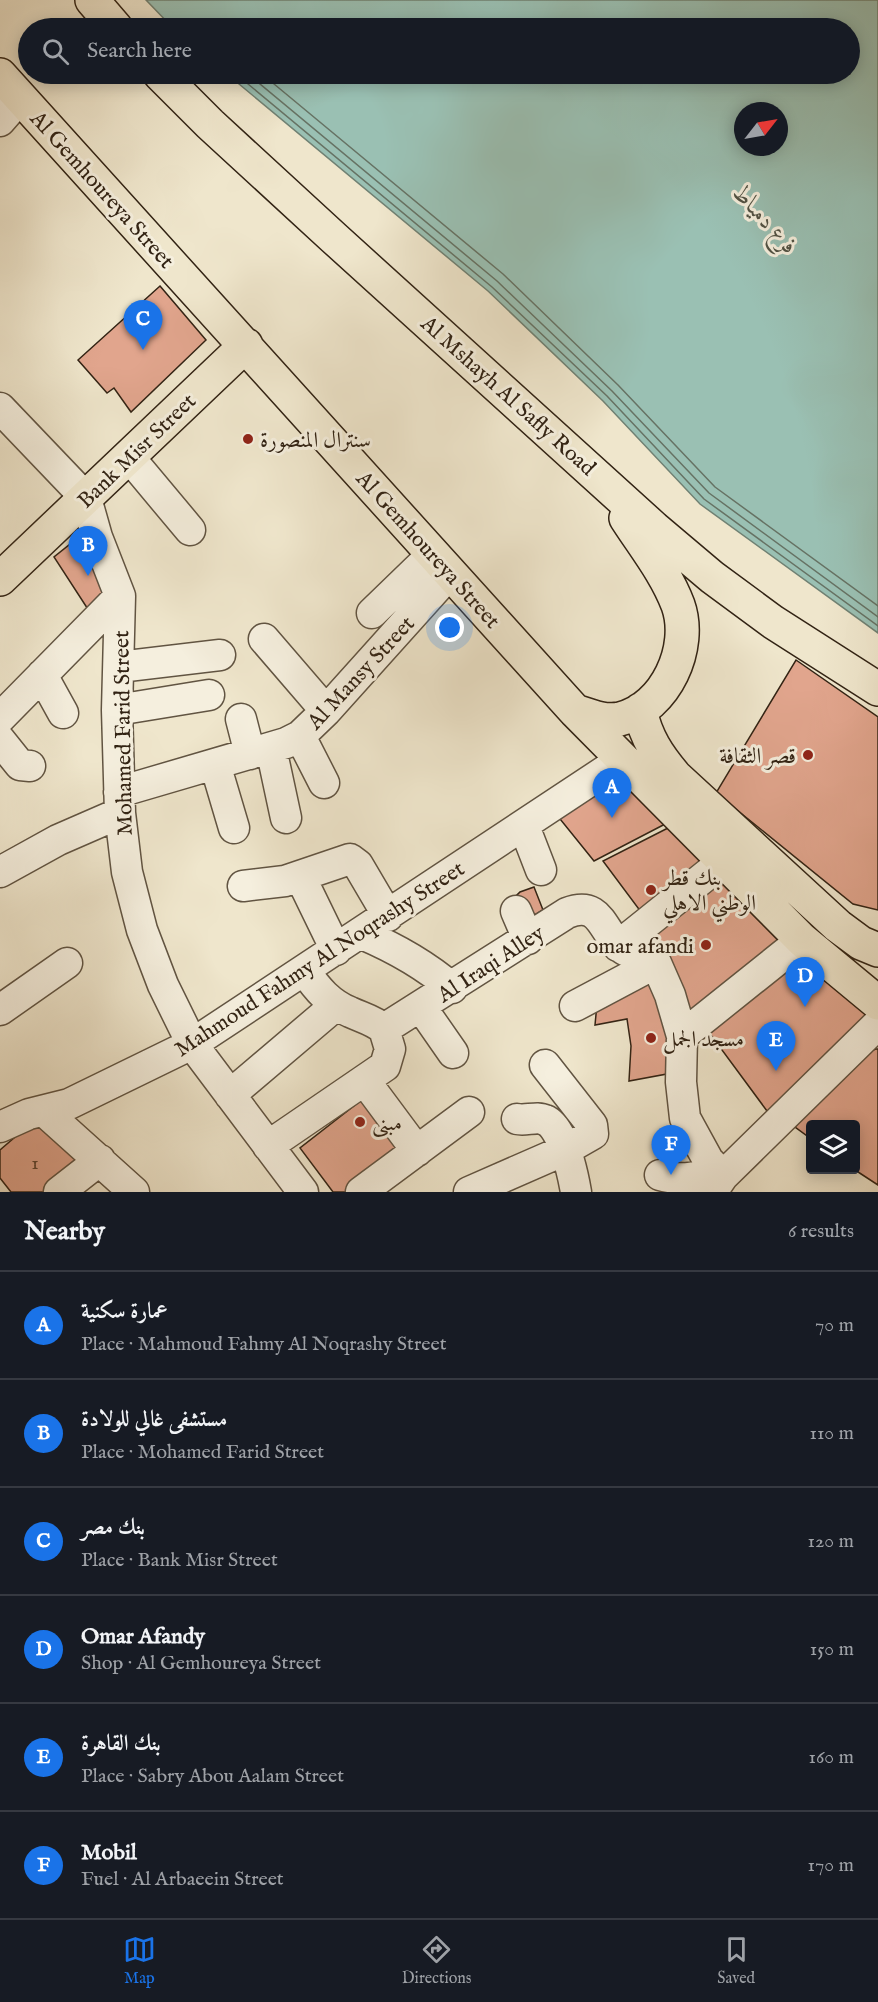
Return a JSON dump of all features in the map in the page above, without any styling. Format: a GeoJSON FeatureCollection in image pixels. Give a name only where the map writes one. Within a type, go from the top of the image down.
{"type":"FeatureCollection","features":[{"type":"Feature","properties":{"kind":"main road"},"geometry":{"type":"LineString","coordinates":[[92,0],[107,18]]}},
{"type":"Feature","properties":{"kind":"main road","name":"Al Mshayh Al Safly Road"},"geometry":{"type":"LineString","coordinates":[[170,84],[309,216],[654,528],[712,577],[774,622],[878,689]]}},
{"type":"Feature","properties":{"kind":"main road","name":"Al Gemhoureya Street"},"geometry":{"type":"LineString","coordinates":[[7,98],[246,345],[575,711],[802,940],[878,1003]]}},
{"type":"Feature","properties":{"kind":"main road","name":"Bank Misr Street"},"geometry":{"type":"LineString","coordinates":[[0,579],[246,345]]}},
{"type":"Feature","properties":{"kind":"main road"},"geometry":{"type":"LineString","coordinates":[[575,711],[597,719],[619,719],[640,710],[662,691],[677,665],[682,636],[678,606],[666,579],[599,476]]}},
{"type":"Feature","properties":{"kind":"main road"},"geometry":{"type":"LineString","coordinates":[[640,710],[644,730],[657,755],[676,777],[838,926],[861,943],[878,950]]}},
{"type":"Feature","properties":{"kind":"street","name":"Mohamed Farid Street"},"geometry":{"type":"LineString","coordinates":[[0,408],[86,498],[97,537],[120,596],[117,710],[120,802],[127,872],[142,930],[163,985],[192,1044],[303,1192]]}},
{"type":"Feature","properties":{"kind":"street"},"geometry":{"type":"LineString","coordinates":[[129,457],[190,530]]}},
{"type":"Feature","properties":{"kind":"street"},"geometry":{"type":"LineString","coordinates":[[372,613],[441,564]]}},
{"type":"Feature","properties":{"kind":"street","name":"Al Mansy Street"},"geometry":{"type":"LineString","coordinates":[[0,872],[120,802],[215,764],[261,751],[300,736],[326,711],[441,564]]}},
{"type":"Feature","properties":{"kind":"street"},"geometry":{"type":"LineString","coordinates":[[0,718],[120,596]]}},
{"type":"Feature","properties":{"kind":"street"},"geometry":{"type":"LineString","coordinates":[[264,639],[326,711]]}},
{"type":"Feature","properties":{"kind":"street"},"geometry":{"type":"LineString","coordinates":[[119,667],[220,655]]}},
{"type":"Feature","properties":{"kind":"street"},"geometry":{"type":"LineString","coordinates":[[42,675],[63,713]]}},
{"type":"Feature","properties":{"kind":"street"},"geometry":{"type":"LineString","coordinates":[[117,710],[209,695]]}},
{"type":"Feature","properties":{"kind":"street"},"geometry":{"type":"LineString","coordinates":[[241,719],[261,751],[286,818]]}},
{"type":"Feature","properties":{"kind":"street"},"geometry":{"type":"LineString","coordinates":[[300,736],[324,783]]}},
{"type":"Feature","properties":{"kind":"street"},"geometry":{"type":"LineString","coordinates":[[0,740],[20,765],[30,766]]}},
{"type":"Feature","properties":{"kind":"street","name":"Mahmoud Fahmy Al Noqrashy Street"},"geometry":{"type":"LineString","coordinates":[[4,1116],[44,1111],[69,1104],[192,1044],[336,951],[623,759]]}},
{"type":"Feature","properties":{"kind":"street"},"geometry":{"type":"LineString","coordinates":[[215,764],[234,828]]}},
{"type":"Feature","properties":{"kind":"street"},"geometry":{"type":"LineString","coordinates":[[524,826],[541,870]]}},
{"type":"Feature","properties":{"kind":"street"},"geometry":{"type":"LineString","coordinates":[[243,886],[269,884],[350,859],[358,865],[388,916]]}},
{"type":"Feature","properties":{"kind":"street"},"geometry":{"type":"LineString","coordinates":[[717,1179],[685,1118],[681,1082],[682,1036],[670,995],[656,963],[618,946],[724,861]]}},
{"type":"Feature","properties":{"kind":"street"},"geometry":{"type":"LineString","coordinates":[[300,876],[336,951]]}},
{"type":"Feature","properties":{"kind":"street","name":"Al Iraqi Alley"},"geometry":{"type":"LineString","coordinates":[[384,1029],[567,913],[580,908],[596,916],[618,946]]}},
{"type":"Feature","properties":{"kind":"street"},"geometry":{"type":"LineString","coordinates":[[516,911],[528,939]]}},
{"type":"Feature","properties":{"kind":"street"},"geometry":{"type":"LineString","coordinates":[[362,933],[425,966],[452,988]]}},
{"type":"Feature","properties":{"kind":"street"},"geometry":{"type":"LineString","coordinates":[[682,1036],[802,940]]}},
{"type":"Feature","properties":{"kind":"street"},"geometry":{"type":"LineString","coordinates":[[0,1010],[67,963]]}},
{"type":"Feature","properties":{"kind":"street"},"geometry":{"type":"LineString","coordinates":[[575,1006],[656,963]]}},
{"type":"Feature","properties":{"kind":"street"},"geometry":{"type":"LineString","coordinates":[[268,1146],[365,1081],[384,1066],[389,1058],[390,1049],[384,1029],[371,1019],[336,1005],[317,988],[305,971]]}},
{"type":"Feature","properties":{"kind":"street"},"geometry":{"type":"LineString","coordinates":[[230,1095],[336,1005]]}},
{"type":"Feature","properties":{"kind":"street"},"geometry":{"type":"LineString","coordinates":[[421,1007],[453,1053]]}},
{"type":"Feature","properties":{"kind":"street"},"geometry":{"type":"LineString","coordinates":[[660,1175],[679,1180],[717,1179],[878,1024]]}},
{"type":"Feature","properties":{"kind":"street"},"geometry":{"type":"LineString","coordinates":[[469,1192],[577,1143],[594,1130],[545,1065]]}},
{"type":"Feature","properties":{"kind":"street"},"geometry":{"type":"LineString","coordinates":[[365,1081],[417,1151]]}},
{"type":"Feature","properties":{"kind":"street"},"geometry":{"type":"LineString","coordinates":[[44,1111],[134,1192]]}},
{"type":"Feature","properties":{"kind":"street"},"geometry":{"type":"LineString","coordinates":[[361,1192],[469,1112]]}},
{"type":"Feature","properties":{"kind":"street"},"geometry":{"type":"LineString","coordinates":[[517,1119],[544,1119],[577,1143]]}},
{"type":"Feature","properties":{"kind":"street"},"geometry":{"type":"LineString","coordinates":[[576,1192],[577,1143]]}},
{"type":"Feature","properties":{"kind":"street"},"geometry":{"type":"LineString","coordinates":[[59,1192],[100,1160]]}},
{"type":"Feature","properties":{"kind":"water","name":"فرع دمياط"},"geometry":{"type":"Polygon","coordinates":[[[146,0],[878,0],[878,633],[700,504],[603,401],[488,291],[239,84],[860,84],[860,18],[163,18],[146,0]]]}},
{"type":"Feature","properties":{"kind":"building"},"geometry":{"type":"Polygon","coordinates":[[[160,286],[206,340],[131,412],[114,388],[107,393],[78,360],[160,286]]]}},
{"type":"Feature","properties":{"kind":"building"},"geometry":{"type":"Polygon","coordinates":[[[79,537],[99,551],[117,594],[93,617],[54,557],[79,537]]]}},
{"type":"Feature","properties":{"kind":"building","name":"قصر الثقافة"},"geometry":{"type":"Polygon","coordinates":[[[796,660],[878,717],[878,910],[853,904],[716,793],[796,660]]]}},
{"type":"Feature","properties":{"kind":"building"},"geometry":{"type":"Polygon","coordinates":[[[620,775],[669,822],[594,861],[556,814],[620,775]]]}},
{"type":"Feature","properties":{"kind":"building","name":"بنك قطر الوطني الاهلي"},"geometry":{"type":"Polygon","coordinates":[[[668,828],[711,864],[644,916],[603,861],[668,828]]]}},
{"type":"Feature","properties":{"kind":"building","name":"omar afandi"},"geometry":{"type":"Polygon","coordinates":[[[723,870],[792,944],[691,1020],[621,947],[723,870]]]}},
{"type":"Feature","properties":{"kind":"building"},"geometry":{"type":"Polygon","coordinates":[[[534,887],[543,910],[525,921],[513,899],[520,892],[534,887]]]}},
{"type":"Feature","properties":{"kind":"building"},"geometry":{"type":"Polygon","coordinates":[[[801,952],[871,1012],[770,1115],[705,1027],[801,952]]]}},
{"type":"Feature","properties":{"kind":"building","name":"مسجد الجمل"},"geometry":{"type":"Polygon","coordinates":[[[622,981],[659,984],[673,1030],[672,1073],[629,1081],[631,1046],[627,1019],[595,1025],[597,1004],[622,981]]]}},
{"type":"Feature","properties":{"kind":"building"},"geometry":{"type":"Polygon","coordinates":[[[878,1049],[878,1185],[860,1173],[860,1120],[806,1120],[806,1135],[795,1127],[840,1069],[861,1054],[878,1049]]]}},
{"type":"Feature","properties":{"kind":"building","name":"مبنى"},"geometry":{"type":"Polygon","coordinates":[[[368,1095],[407,1149],[348,1192],[333,1192],[300,1148],[368,1095]]]}},
{"type":"Feature","properties":{"kind":"building"},"geometry":{"type":"Polygon","coordinates":[[[48,1125],[83,1159],[45,1192],[11,1192],[0,1178],[0,1150],[28,1126],[48,1125]]]}},
{"type":"Feature","properties":{"kind":"place","name":"بنك مصر"},"geometry":{"type":"Point","coordinates":[143,350]}},
{"type":"Feature","properties":{"kind":"place","name":"سنترال المنصورة"},"geometry":{"type":"Point","coordinates":[248,439]}},
{"type":"Feature","properties":{"kind":"place","name":"مستشفى غالي للولادة"},"geometry":{"type":"Point","coordinates":[88,576]}},
{"type":"Feature","properties":{"kind":"place","name":"قصر الثقافة"},"geometry":{"type":"Point","coordinates":[808,755]}},
{"type":"Feature","properties":{"kind":"place","name":"عمارة سكنية"},"geometry":{"type":"Point","coordinates":[612,818]}},
{"type":"Feature","properties":{"kind":"place","name":"بنك قطر الوطني الاهلي"},"geometry":{"type":"Point","coordinates":[651,890]}},
{"type":"Feature","properties":{"kind":"place","name":"omar afandi"},"geometry":{"type":"Point","coordinates":[706,945]}},
{"type":"Feature","properties":{"kind":"place","name":"Omar Afandy"},"geometry":{"type":"Point","coordinates":[805,1007]}},
{"type":"Feature","properties":{"kind":"place","name":"مسجد الجمل"},"geometry":{"type":"Point","coordinates":[651,1038]}},
{"type":"Feature","properties":{"kind":"place","name":"بنك القاهرة"},"geometry":{"type":"Point","coordinates":[776,1071]}},
{"type":"Feature","properties":{"kind":"place","name":"مبنى"},"geometry":{"type":"Point","coordinates":[360,1122]}},
{"type":"Feature","properties":{"kind":"place","name":"Mobil"},"geometry":{"type":"Point","coordinates":[671,1175]}}]}
